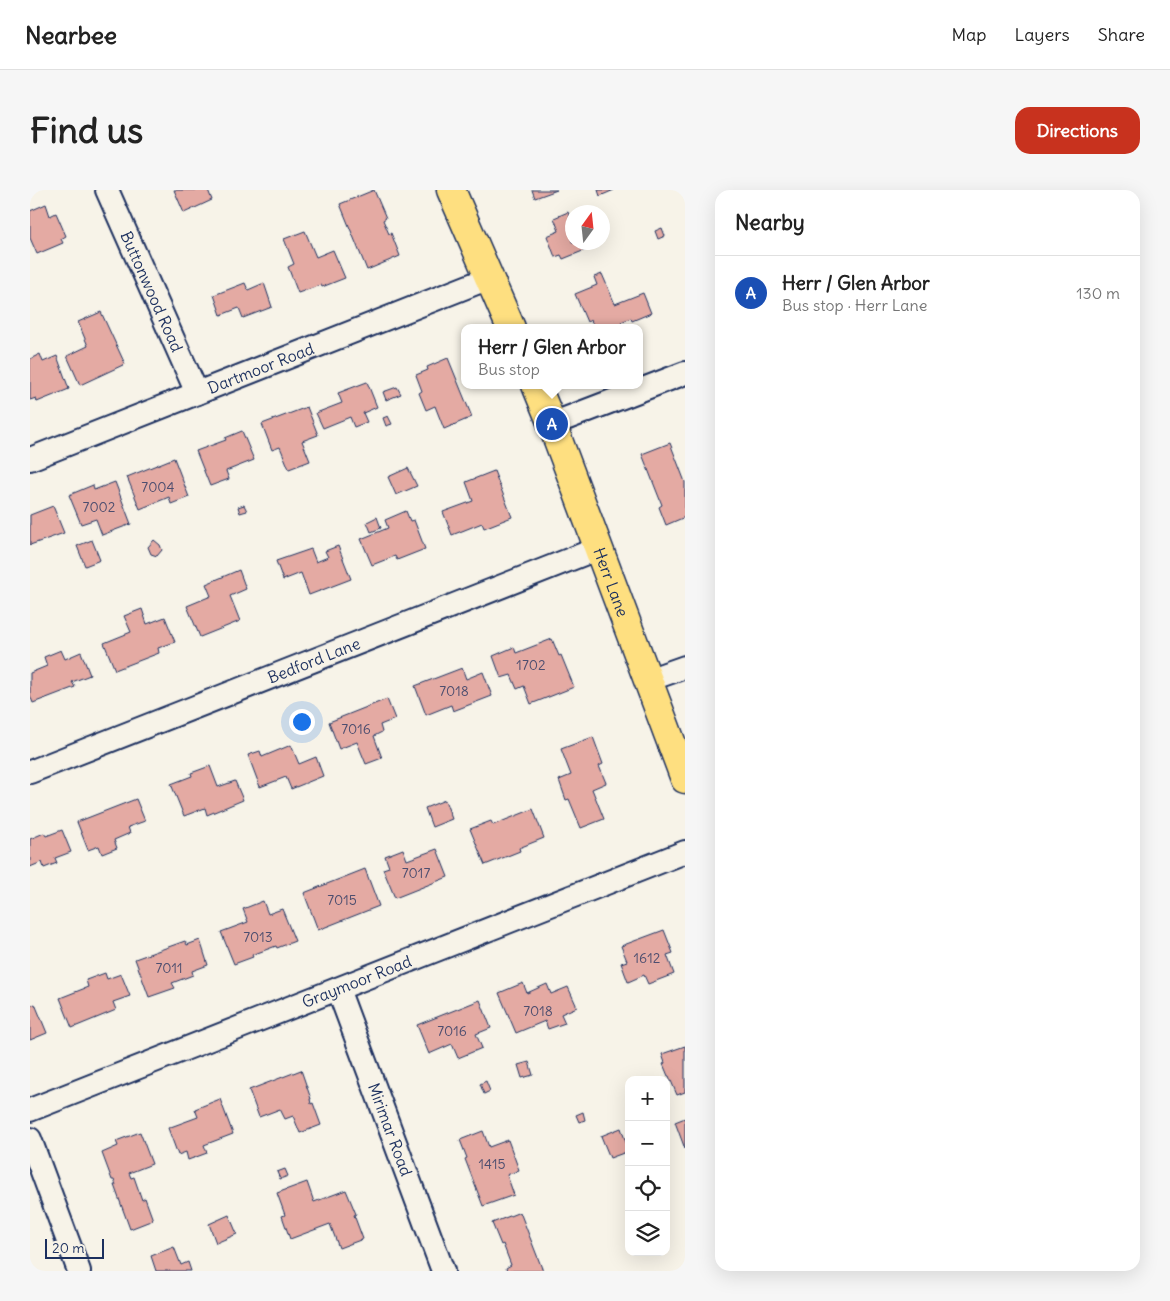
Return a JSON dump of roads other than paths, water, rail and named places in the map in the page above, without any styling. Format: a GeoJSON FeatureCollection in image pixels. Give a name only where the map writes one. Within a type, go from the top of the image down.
{"type":"FeatureCollection","features":[{"type":"Feature","properties":{"kind":"main road"},"geometry":{"type":"LineString","coordinates":[[452,190],[509,324]]}},
{"type":"Feature","properties":{"kind":"main road","name":"Herr Lane"},"geometry":{"type":"LineString","coordinates":[[538,389],[685,779]]}},
{"type":"Feature","properties":{"kind":"street","name":"Buttonwood Road"},"geometry":{"type":"LineString","coordinates":[[107,190],[197,393]]}},
{"type":"Feature","properties":{"kind":"street","name":"Dartmoor Road"},"geometry":{"type":"LineString","coordinates":[[30,459],[489,278]]}},
{"type":"Feature","properties":{"kind":"street"},"geometry":{"type":"LineString","coordinates":[[552,424],[685,373]]}},
{"type":"Feature","properties":{"kind":"street","name":"Bedford Lane"},"geometry":{"type":"LineString","coordinates":[[30,772],[599,548]]}},
{"type":"Feature","properties":{"kind":"street"},"geometry":{"type":"LineString","coordinates":[[648,680],[685,667]]}},
{"type":"Feature","properties":{"kind":"street","name":"Graymoor Road"},"geometry":{"type":"LineString","coordinates":[[30,1110],[685,852]]}},
{"type":"Feature","properties":{"kind":"street","name":"Mirimar Road"},"geometry":{"type":"LineString","coordinates":[[338,989],[443,1271]]}},
{"type":"Feature","properties":{"kind":"street"},"geometry":{"type":"LineString","coordinates":[[30,1139],[79,1271]]}},
{"type":"Feature","properties":{"kind":"place","name":"Herr / Glen Arbor"},"geometry":{"type":"Point","coordinates":[552,424]}}]}
